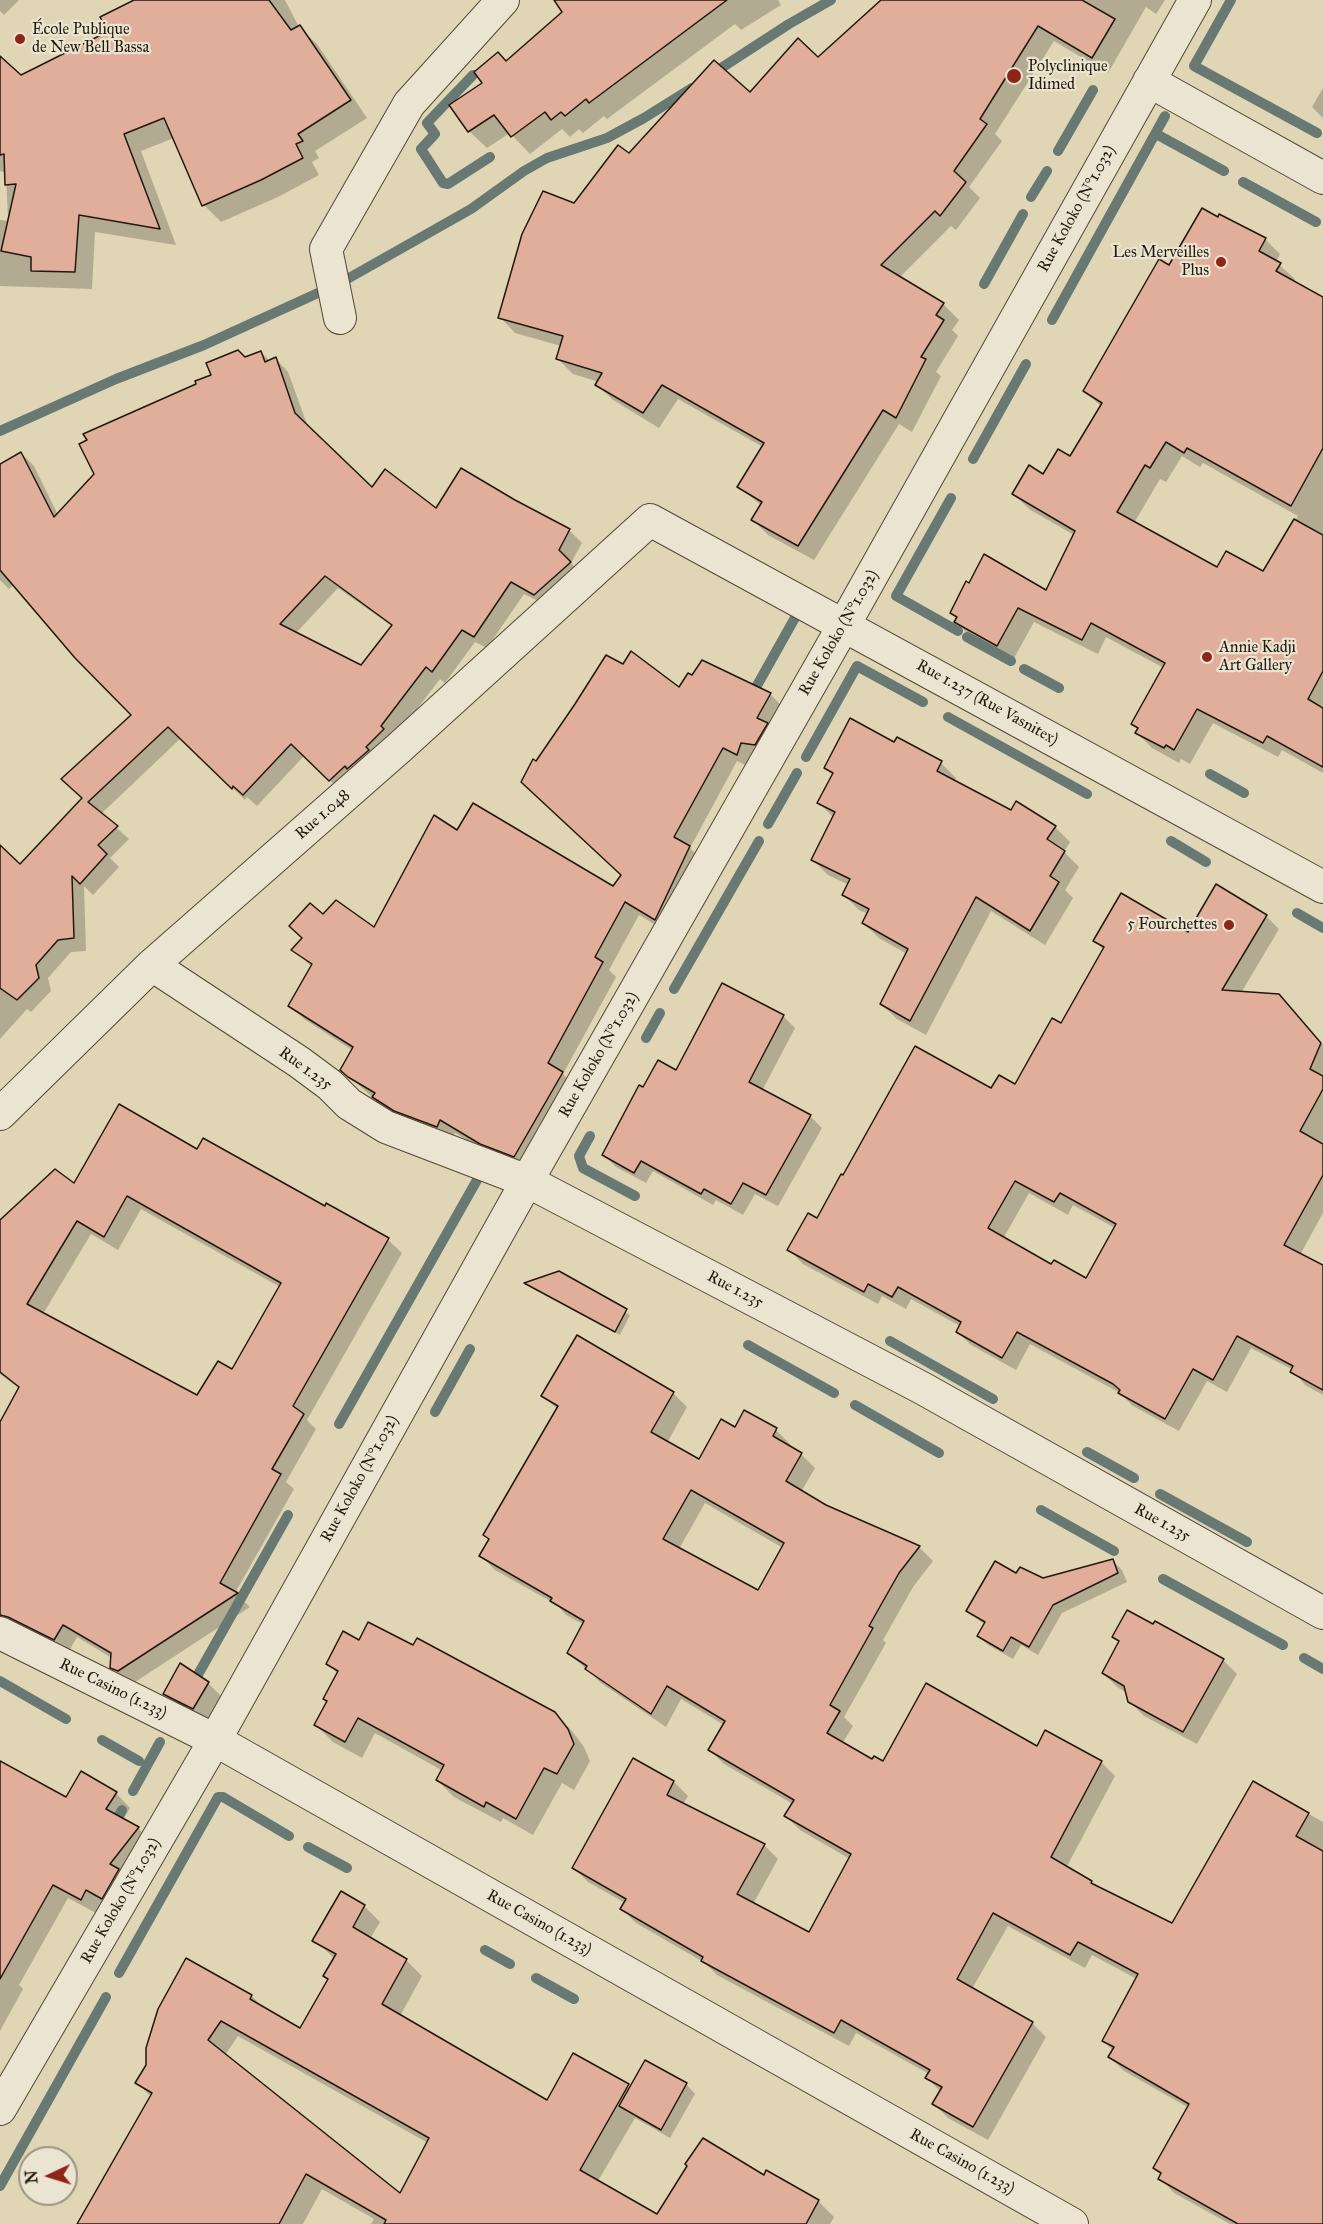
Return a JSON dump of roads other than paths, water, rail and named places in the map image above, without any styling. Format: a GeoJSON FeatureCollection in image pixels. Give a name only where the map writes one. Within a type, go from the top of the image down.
{"type":"FeatureCollection","features":[{"type":"Feature","properties":{"kind":"street"},"geometry":{"type":"LineString","coordinates":[[340,318],[326,249],[409,104],[503,0]]}},
{"type":"Feature","properties":{"kind":"street","name":"Rue Koloko (N°1.032)"},"geometry":{"type":"LineString","coordinates":[[0,2109],[214,1740],[527,1181],[844,625],[1195,0]]}},
{"type":"Feature","properties":{"kind":"street"},"geometry":{"type":"LineString","coordinates":[[1149,81],[1323,178]]}},
{"type":"Feature","properties":{"kind":"street","name":"Rue 1.237 (Rue Vasnitex)"},"geometry":{"type":"LineString","coordinates":[[651,519],[1323,887]]}},
{"type":"Feature","properties":{"kind":"street","name":"Rue 1.048"},"geometry":{"type":"LineString","coordinates":[[0,1114],[152,965],[390,756],[651,519]]}},
{"type":"Feature","properties":{"kind":"street","name":"Rue 1.235"},"geometry":{"type":"LineString","coordinates":[[152,965],[299,1062],[349,1104],[386,1127],[527,1181],[922,1388],[1323,1613]]}},
{"type":"Feature","properties":{"kind":"street","name":"Rue Casino (1.233)"},"geometry":{"type":"LineString","coordinates":[[0,1633],[214,1740],[1072,2224]]}},
{"type":"Feature","properties":{"kind":"waterway"},"geometry":{"type":"LineString","coordinates":[[712,74],[831,0]]}},
{"type":"Feature","properties":{"kind":"waterway"},"geometry":{"type":"LineString","coordinates":[[1231,0],[1194,66],[1317,133]]}},
{"type":"Feature","properties":{"kind":"waterway"},"geometry":{"type":"LineString","coordinates":[[473,75],[427,123],[435,134],[421,149],[443,183],[448,184],[490,157]]}},
{"type":"Feature","properties":{"kind":"waterway"},"geometry":{"type":"LineString","coordinates":[[349,278],[471,209],[524,171],[547,158],[607,138],[692,88]]}},
{"type":"Feature","properties":{"kind":"waterway"},"geometry":{"type":"LineString","coordinates":[[1058,151],[1093,90]]}},
{"type":"Feature","properties":{"kind":"waterway"},"geometry":{"type":"LineString","coordinates":[[1052,320],[1165,116]]}},
{"type":"Feature","properties":{"kind":"waterway"},"geometry":{"type":"LineString","coordinates":[[1158,135],[1224,171]]}},
{"type":"Feature","properties":{"kind":"waterway"},"geometry":{"type":"LineString","coordinates":[[1031,197],[1047,171]]}},
{"type":"Feature","properties":{"kind":"waterway"},"geometry":{"type":"LineString","coordinates":[[1243,182],[1316,222]]}},
{"type":"Feature","properties":{"kind":"waterway"},"geometry":{"type":"LineString","coordinates":[[984,284],[1023,214]]}},
{"type":"Feature","properties":{"kind":"waterway"},"geometry":{"type":"LineString","coordinates":[[0,431],[116,379],[204,345],[318,293]]}},
{"type":"Feature","properties":{"kind":"waterway"},"geometry":{"type":"LineString","coordinates":[[973,459],[1026,364]]}},
{"type":"Feature","properties":{"kind":"waterway"},"geometry":{"type":"LineString","coordinates":[[951,498],[896,596],[958,631]]}},
{"type":"Feature","properties":{"kind":"waterway"},"geometry":{"type":"LineString","coordinates":[[750,698],[801,607]]}},
{"type":"Feature","properties":{"kind":"waterway"},"geometry":{"type":"LineString","coordinates":[[967,637],[1011,661]]}},
{"type":"Feature","properties":{"kind":"waterway"},"geometry":{"type":"LineString","coordinates":[[806,757],[857,666],[923,702]]}},
{"type":"Feature","properties":{"kind":"waterway"},"geometry":{"type":"LineString","coordinates":[[1024,669],[1059,688]]}},
{"type":"Feature","properties":{"kind":"waterway"},"geometry":{"type":"LineString","coordinates":[[948,717],[1087,794]]}},
{"type":"Feature","properties":{"kind":"waterway"},"geometry":{"type":"LineString","coordinates":[[768,824],[797,773]]}},
{"type":"Feature","properties":{"kind":"waterway"},"geometry":{"type":"LineString","coordinates":[[1210,774],[1244,793]]}},
{"type":"Feature","properties":{"kind":"waterway"},"geometry":{"type":"LineString","coordinates":[[674,989],[759,841]]}},
{"type":"Feature","properties":{"kind":"waterway"},"geometry":{"type":"LineString","coordinates":[[1171,841],[1206,862]]}},
{"type":"Feature","properties":{"kind":"waterway"},"geometry":{"type":"LineString","coordinates":[[1297,913],[1323,928]]}},
{"type":"Feature","properties":{"kind":"waterway"},"geometry":{"type":"LineString","coordinates":[[646,1038],[660,1013]]}},
{"type":"Feature","properties":{"kind":"waterway"},"geometry":{"type":"LineString","coordinates":[[590,1136],[579,1156],[583,1168],[635,1196]]}},
{"type":"Feature","properties":{"kind":"waterway"},"geometry":{"type":"LineString","coordinates":[[339,1424],[481,1173]]}},
{"type":"Feature","properties":{"kind":"waterway"},"geometry":{"type":"LineString","coordinates":[[890,1341],[993,1399]]}},
{"type":"Feature","properties":{"kind":"waterway"},"geometry":{"type":"LineString","coordinates":[[748,1345],[834,1393]]}},
{"type":"Feature","properties":{"kind":"waterway"},"geometry":{"type":"LineString","coordinates":[[435,1412],[470,1349]]}},
{"type":"Feature","properties":{"kind":"waterway"},"geometry":{"type":"LineString","coordinates":[[855,1405],[939,1453]]}},
{"type":"Feature","properties":{"kind":"waterway"},"geometry":{"type":"LineString","coordinates":[[1087,1452],[1134,1478]]}},
{"type":"Feature","properties":{"kind":"waterway"},"geometry":{"type":"LineString","coordinates":[[1160,1494],[1247,1542]]}},
{"type":"Feature","properties":{"kind":"waterway"},"geometry":{"type":"LineString","coordinates":[[1041,1510],[1114,1551]]}},
{"type":"Feature","properties":{"kind":"waterway"},"geometry":{"type":"LineString","coordinates":[[178,1710],[288,1515]]}},
{"type":"Feature","properties":{"kind":"waterway"},"geometry":{"type":"LineString","coordinates":[[1163,1579],[1283,1645]]}},
{"type":"Feature","properties":{"kind":"waterway"},"geometry":{"type":"LineString","coordinates":[[1304,1658],[1323,1669]]}},
{"type":"Feature","properties":{"kind":"waterway"},"geometry":{"type":"LineString","coordinates":[[0,1681],[66,1719]]}},
{"type":"Feature","properties":{"kind":"waterway"},"geometry":{"type":"LineString","coordinates":[[102,1740],[139,1761]]}},
{"type":"Feature","properties":{"kind":"waterway"},"geometry":{"type":"LineString","coordinates":[[133,1791],[160,1742]]}},
{"type":"Feature","properties":{"kind":"waterway"},"geometry":{"type":"LineString","coordinates":[[119,1973],[218,1797],[223,1797],[289,1836]]}},
{"type":"Feature","properties":{"kind":"waterway"},"geometry":{"type":"LineString","coordinates":[[112,1828],[122,1810]]}},
{"type":"Feature","properties":{"kind":"waterway"},"geometry":{"type":"LineString","coordinates":[[308,1847],[347,1868]]}},
{"type":"Feature","properties":{"kind":"waterway"},"geometry":{"type":"LineString","coordinates":[[485,1950],[510,1964]]}},
{"type":"Feature","properties":{"kind":"waterway"},"geometry":{"type":"LineString","coordinates":[[536,1978],[574,1999]]}},
{"type":"Feature","properties":{"kind":"waterway"},"geometry":{"type":"LineString","coordinates":[[0,2186],[106,1997]]}},
{"type":"Feature","properties":{"kind":"place","name":"École Publique de New Bell Bassa"},"geometry":{"type":"Point","coordinates":[20,39]}},
{"type":"Feature","properties":{"kind":"place","name":"Polyclinique Idimed"},"geometry":{"type":"Point","coordinates":[1014,76]}},
{"type":"Feature","properties":{"kind":"place","name":"Les Merveilles Plus"},"geometry":{"type":"Point","coordinates":[1221,262]}},
{"type":"Feature","properties":{"kind":"place","name":"Annie Kadji Art Gallery"},"geometry":{"type":"Point","coordinates":[1207,657]}},
{"type":"Feature","properties":{"kind":"place","name":"5 Fourchettes"},"geometry":{"type":"Point","coordinates":[1229,925]}}]}
